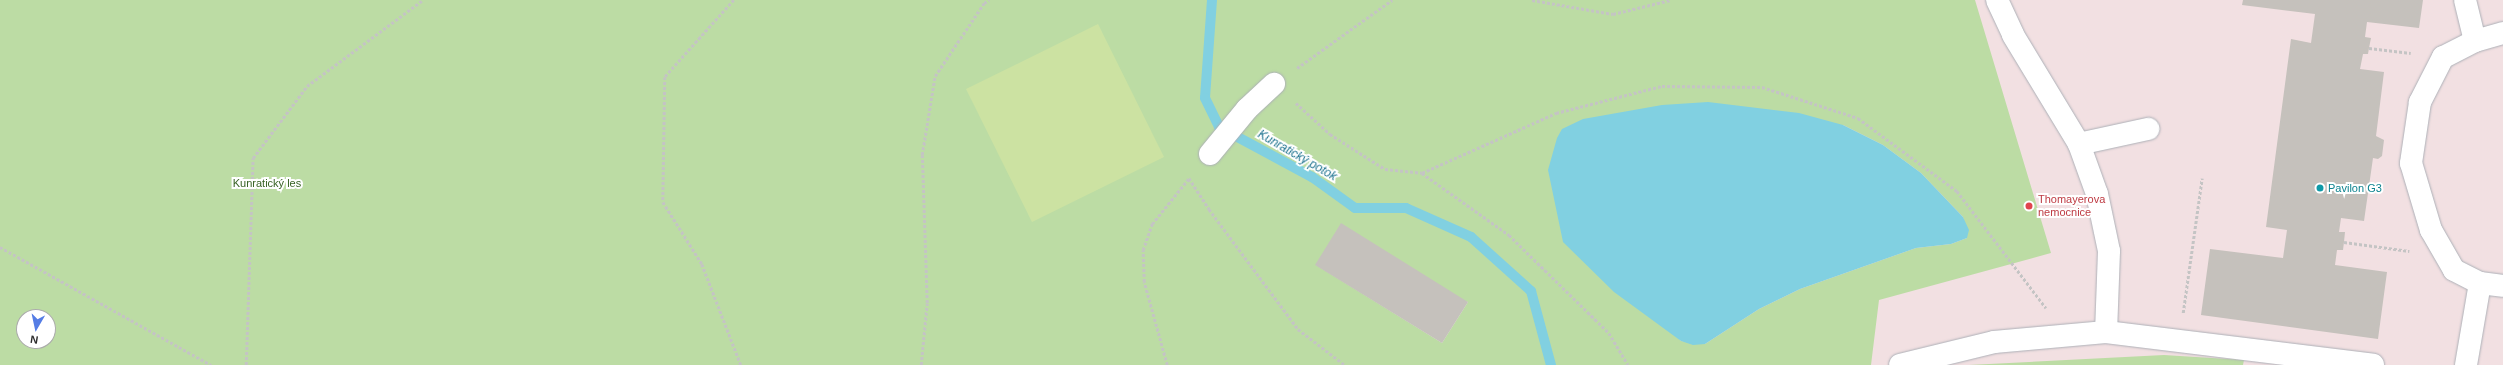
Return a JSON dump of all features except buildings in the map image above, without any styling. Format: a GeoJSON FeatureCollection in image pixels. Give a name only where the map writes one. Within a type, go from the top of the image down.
{"type":"FeatureCollection","features":[{"type":"Feature","properties":{"kind":"lane"},"geometry":{"type":"LineString","coordinates":[[1997,0],[2014,35],[2079,144],[2097,194],[2109,251],[2106,332]]}},
{"type":"Feature","properties":{"kind":"lane"},"geometry":{"type":"LineString","coordinates":[[2465,0],[2475,41]]}},
{"type":"Feature","properties":{"kind":"lane"},"geometry":{"type":"LineString","coordinates":[[2503,33],[2475,41],[2443,57],[2420,102],[2411,163],[2431,230],[2454,270],[2480,283],[2503,286]]}},
{"type":"Feature","properties":{"kind":"lane"},"geometry":{"type":"LineString","coordinates":[[1210,154],[1248,109],[1274,84]]}},
{"type":"Feature","properties":{"kind":"lane"},"geometry":{"type":"LineString","coordinates":[[2079,144],[2148,129]]}},
{"type":"Feature","properties":{"kind":"lane"},"geometry":{"type":"LineString","coordinates":[[2466,365],[2480,283]]}},
{"type":"Feature","properties":{"kind":"lane"},"geometry":{"type":"LineString","coordinates":[[1900,365],[1994,342],[2068,337],[2106,332],[2180,339],[2266,358],[2373,365]]}},
{"type":"Feature","properties":{"kind":"path"},"geometry":{"type":"LineString","coordinates":[[246,365],[253,158],[307,86],[423,0]]}},
{"type":"Feature","properties":{"kind":"path"},"geometry":{"type":"LineString","coordinates":[[734,0],[665,77],[663,202],[702,264],[741,365]]}},
{"type":"Feature","properties":{"kind":"path"},"geometry":{"type":"LineString","coordinates":[[921,365],[927,303],[922,155],[935,76],[984,4],[990,0]]}},
{"type":"Feature","properties":{"kind":"path"},"geometry":{"type":"LineString","coordinates":[[1392,0],[1274,84],[1330,134],[1385,169],[1422,173],[1509,235],[1609,333],[1628,365]]}},
{"type":"Feature","properties":{"kind":"path"},"geometry":{"type":"LineString","coordinates":[[1532,0],[1613,14],[1670,0]]}},
{"type":"Feature","properties":{"kind":"path"},"geometry":{"type":"LineString","coordinates":[[2369,48],[2443,57]]}},
{"type":"Feature","properties":{"kind":"path"},"geometry":{"type":"LineString","coordinates":[[1422,173],[1556,113],[1662,86],[1762,87],[1858,118],[1957,191],[2068,337]]}},
{"type":"Feature","properties":{"kind":"path"},"geometry":{"type":"LineString","coordinates":[[1167,365],[1144,282],[1143,250],[1152,224],[1210,154]]}},
{"type":"Feature","properties":{"kind":"path"},"geometry":{"type":"LineString","coordinates":[[1189,178],[1209,209],[1298,329],[1345,365]]}},
{"type":"Feature","properties":{"kind":"path"},"geometry":{"type":"LineString","coordinates":[[2180,339],[2202,178]]}},
{"type":"Feature","properties":{"kind":"path"},"geometry":{"type":"LineString","coordinates":[[2344,242],[2446,256]]}},
{"type":"Feature","properties":{"kind":"path"},"geometry":{"type":"LineString","coordinates":[[0,247],[212,365]]}},
{"type":"Feature","properties":{"kind":"shaded area","name":"Thomayerova nemocnice"},"geometry":{"type":"Polygon","coordinates":[[[1579,0],[2503,0],[2503,365],[1679,365],[1579,0]]]}},
{"type":"Feature","properties":{"kind":"green space","name":"Kunratický les"},"geometry":{"type":"Polygon","coordinates":[[[0,0],[1975,0],[2051,253],[1879,300],[1871,365],[0,365],[0,0]],[[1843,125],[1671,332],[1681,341],[1705,344],[1759,309],[1800,289],[1916,248],[1951,244],[1967,238],[1963,217],[1921,173],[1883,145],[1843,125]],[[1316,265],[1442,343],[1468,302],[1316,265]]]}},
{"type":"Feature","properties":{"kind":"green space"},"geometry":{"type":"Polygon","coordinates":[[[1098,24],[1164,157],[1032,222],[966,89],[1098,24]]]}},
{"type":"Feature","properties":{"kind":"green space"},"geometry":{"type":"Polygon","coordinates":[[[2164,355],[2244,360],[2243,365],[1969,365],[2164,355]]]}},
{"type":"Feature","properties":{"kind":"water"},"geometry":{"type":"Polygon","coordinates":[[[1708,102],[1799,113],[1843,125],[1883,145],[1921,173],[1963,217],[1969,230],[1967,238],[1951,244],[1916,248],[1800,289],[1759,309],[1705,344],[1693,345],[1681,341],[1614,292],[1563,242],[1548,170],[1557,138],[1562,129],[1583,119],[1662,105],[1708,102]]]}},
{"type":"Feature","properties":{"kind":"waterway","name":"Kunratický potok"},"geometry":{"type":"LineString","coordinates":[[1212,0],[1205,98],[1219,127],[1312,177],[1355,208],[1406,208],[1471,237],[1531,291],[1551,365]]}},
{"type":"Feature","properties":{"kind":"place","name":"Pavilon G3"},"geometry":{"type":"Point","coordinates":[2320,188]}},
{"type":"Feature","properties":{"kind":"place","name":"Thomayerova nemocnice"},"geometry":{"type":"Point","coordinates":[2029,206]}}]}
